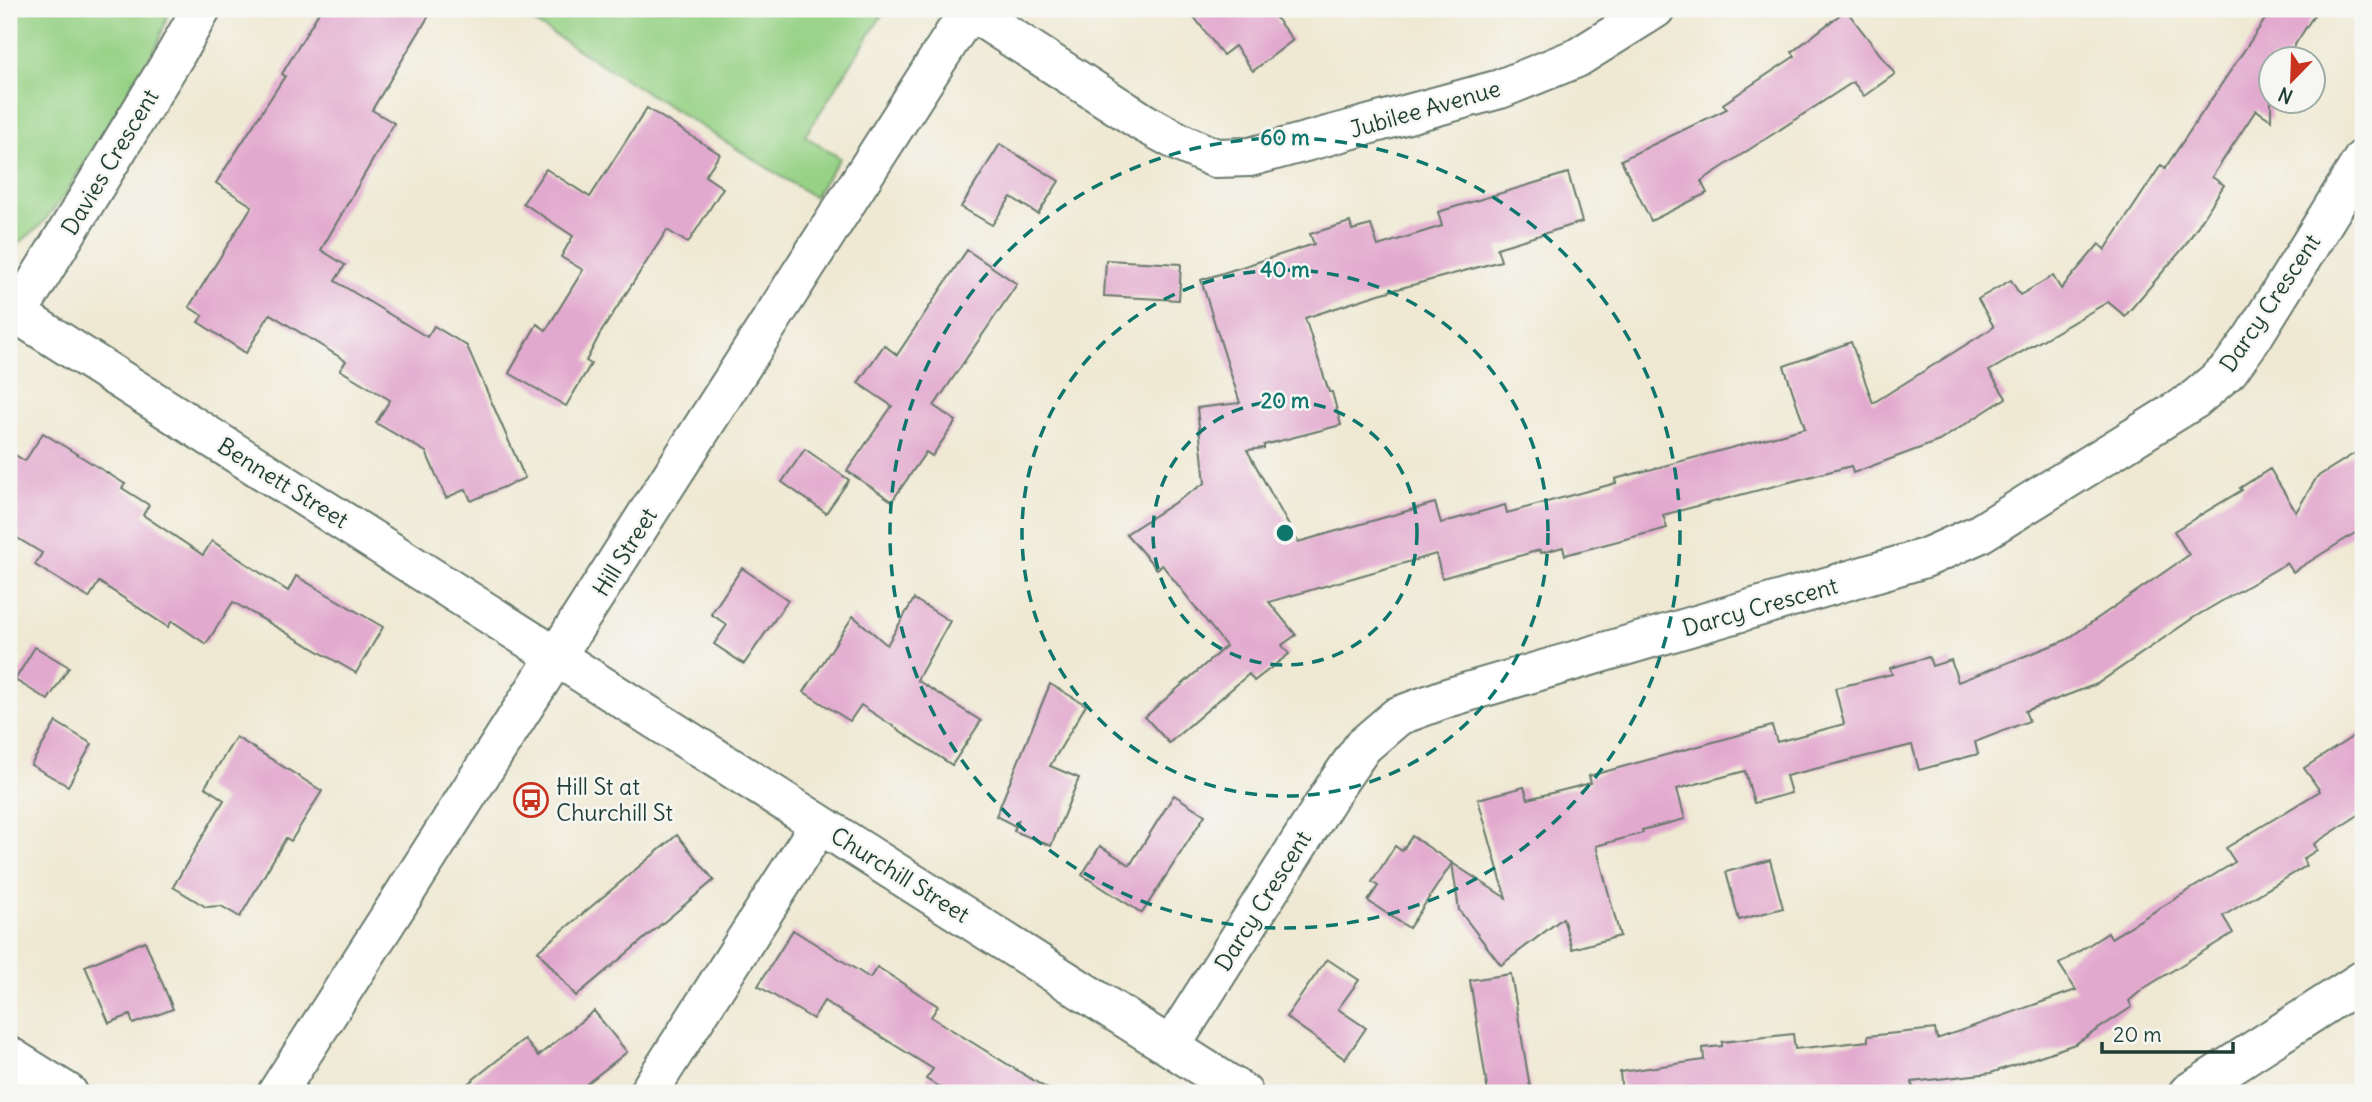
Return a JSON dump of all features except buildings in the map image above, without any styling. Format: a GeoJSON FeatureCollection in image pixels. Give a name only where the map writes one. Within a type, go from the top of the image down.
{"type":"FeatureCollection","features":[{"type":"Feature","properties":{"kind":"street","name":"Davies Crescent"},"geometry":{"type":"LineString","coordinates":[[13,312],[177,52],[201,9]]}},
{"type":"Feature","properties":{"kind":"street","name":"Jubilee Avenue"},"geometry":{"type":"LineString","coordinates":[[970,9],[1144,123],[1215,158],[1250,157],[1500,89],[1577,58],[1655,9]]}},
{"type":"Feature","properties":{"kind":"street","name":"Hill Street"},"geometry":{"type":"LineString","coordinates":[[277,1093],[970,9]]}},
{"type":"Feature","properties":{"kind":"street","name":"Darcy Crescent"},"geometry":{"type":"LineString","coordinates":[[1171,1046],[1338,782],[1363,746],[1398,716],[1447,698],[1925,558],[1979,534],[2194,400],[2229,370],[2253,337],[2363,159]]}},
{"type":"Feature","properties":{"kind":"street","name":"Bennett Street"},"geometry":{"type":"LineString","coordinates":[[13,312],[558,657]]}},
{"type":"Feature","properties":{"kind":"street","name":"Churchill Street"},"geometry":{"type":"LineString","coordinates":[[558,657],[1242,1093]]}},
{"type":"Feature","properties":{"kind":"street"},"geometry":{"type":"LineString","coordinates":[[648,1093],[819,825]]}},
{"type":"Feature","properties":{"kind":"street"},"geometry":{"type":"LineString","coordinates":[[2188,1093],[2363,980]]}},
{"type":"Feature","properties":{"kind":"street"},"geometry":{"type":"LineString","coordinates":[[9,1056],[68,1093]]}},
{"type":"Feature","properties":{"kind":"green space"},"geometry":{"type":"Polygon","coordinates":[[[9,9],[170,9],[158,43],[63,198],[39,227],[9,247],[9,9]]]}},
{"type":"Feature","properties":{"kind":"green space"},"geometry":{"type":"Polygon","coordinates":[[[513,9],[886,9],[805,136],[840,158],[814,197],[513,9]]]}},
{"type":"Feature","properties":{"kind":"place","name":"Hill St at Churchill St"},"geometry":{"type":"Point","coordinates":[531,800]}}]}
